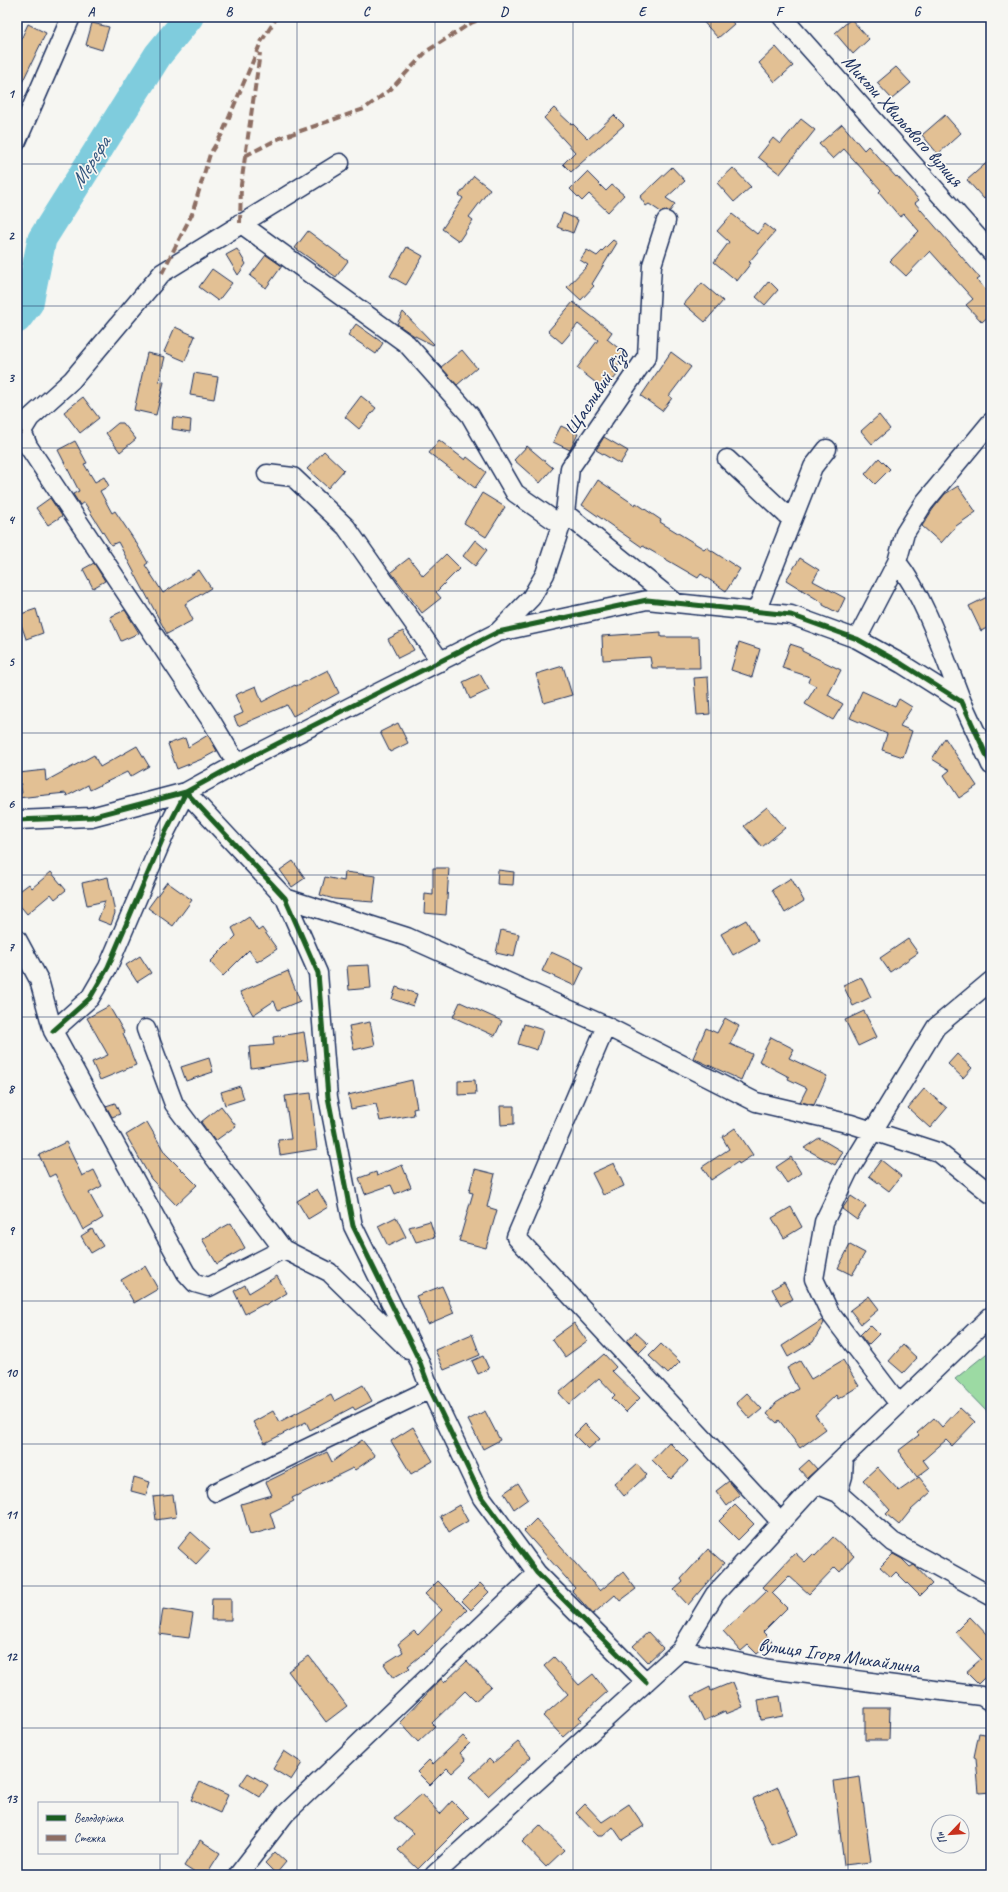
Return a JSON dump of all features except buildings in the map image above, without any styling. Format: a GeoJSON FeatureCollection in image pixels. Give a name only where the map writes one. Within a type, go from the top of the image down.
{"type":"FeatureCollection","features":[{"type":"Feature","properties":{"kind":"street"},"geometry":{"type":"LineString","coordinates":[[17,141],[71,17]]}},
{"type":"Feature","properties":{"kind":"street","name":"Миколи Хвильового вулиця"},"geometry":{"type":"LineString","coordinates":[[782,17],[991,252]]}},
{"type":"Feature","properties":{"kind":"street"},"geometry":{"type":"LineString","coordinates":[[238,764],[212,722],[28,446],[22,431],[30,418],[72,380],[162,273],[340,163]]}},
{"type":"Feature","properties":{"kind":"street","name":"Щасливий в'їзд"},"geometry":{"type":"LineString","coordinates":[[498,632],[531,598],[545,574],[563,519],[570,468],[647,356],[652,265],[666,221]]}},
{"type":"Feature","properties":{"kind":"street"},"geometry":{"type":"LineString","coordinates":[[240,224],[407,344],[470,415],[515,493],[563,519],[676,603]]}},
{"type":"Feature","properties":{"kind":"street"},"geometry":{"type":"LineString","coordinates":[[857,639],[897,562],[906,533],[924,503],[991,422]]}},
{"type":"Feature","properties":{"kind":"street"},"geometry":{"type":"LineString","coordinates":[[756,612],[813,467],[827,449]]}},
{"type":"Feature","properties":{"kind":"street"},"geometry":{"type":"LineString","coordinates":[[727,459],[792,520]]}},
{"type":"Feature","properties":{"kind":"street"},"geometry":{"type":"LineString","coordinates":[[267,474],[293,477],[346,528],[441,662]]}},
{"type":"Feature","properties":{"kind":"street"},"geometry":{"type":"LineString","coordinates":[[897,562],[908,576],[934,631],[962,702],[991,765]]}},
{"type":"Feature","properties":{"kind":"street"},"geometry":{"type":"LineString","coordinates":[[17,820],[90,817],[186,792],[498,632],[647,600],[791,616],[857,639],[902,664],[962,702]]}},
{"type":"Feature","properties":{"kind":"street"},"geometry":{"type":"LineString","coordinates":[[186,792],[285,898],[318,973],[328,1097],[353,1226],[419,1360],[430,1389],[482,1498],[537,1573],[646,1682]]}},
{"type":"Feature","properties":{"kind":"street"},"geometry":{"type":"LineString","coordinates":[[53,1031],[90,998],[108,967],[166,831],[186,792]]}},
{"type":"Feature","properties":{"kind":"street"},"geometry":{"type":"LineString","coordinates":[[285,898],[407,938],[606,1026],[756,1102],[852,1124],[938,1152],[991,1194]]}},
{"type":"Feature","properties":{"kind":"street"},"geometry":{"type":"LineString","coordinates":[[17,939],[39,980],[53,1031],[186,1273],[195,1282],[209,1287],[283,1249]]}},
{"type":"Feature","properties":{"kind":"street"},"geometry":{"type":"LineString","coordinates":[[899,1404],[830,1313],[814,1279],[824,1222],[848,1172],[936,1027],[991,981]]}},
{"type":"Feature","properties":{"kind":"street"},"geometry":{"type":"LineString","coordinates":[[606,1026],[516,1237],[781,1522]]}},
{"type":"Feature","properties":{"kind":"street"},"geometry":{"type":"LineString","coordinates":[[146,1029],[174,1104],[283,1249],[329,1272],[419,1360]]}},
{"type":"Feature","properties":{"kind":"street"},"geometry":{"type":"LineString","coordinates":[[434,1875],[681,1650],[715,1594],[816,1484],[991,1316]]}},
{"type":"Feature","properties":{"kind":"street"},"geometry":{"type":"LineString","coordinates":[[216,1492],[430,1389]]}},
{"type":"Feature","properties":{"kind":"street"},"geometry":{"type":"LineString","coordinates":[[838,1493],[843,1476],[844,1457]]}},
{"type":"Feature","properties":{"kind":"street"},"geometry":{"type":"LineString","coordinates":[[816,1484],[838,1493],[893,1542],[991,1596]]}},
{"type":"Feature","properties":{"kind":"street"},"geometry":{"type":"LineString","coordinates":[[238,1875],[285,1814],[537,1573]]}},
{"type":"Feature","properties":{"kind":"street","name":"вулиця Ігоря Михайлина"},"geometry":{"type":"LineString","coordinates":[[681,1650],[769,1669],[981,1696],[991,1702]]}},
{"type":"Feature","properties":{"kind":"green space"},"geometry":{"type":"Polygon","coordinates":[[[991,1350],[991,1416],[955,1379],[991,1350]]]}},
{"type":"Feature","properties":{"kind":"waterway","name":"Мерефа"},"geometry":{"type":"LineString","coordinates":[[17,319],[29,303],[42,239],[158,55],[189,17]]}},
{"type":"Feature","properties":{"kind":"marked path"},"geometry":{"type":"LineString","coordinates":[[162,273],[192,214],[210,154],[222,134],[261,42],[277,17]]}},
{"type":"Feature","properties":{"kind":"marked path"},"geometry":{"type":"LineString","coordinates":[[245,156],[280,138],[364,109],[391,89],[427,51],[471,23],[486,17]]}},
{"type":"Feature","properties":{"kind":"marked path"},"geometry":{"type":"LineString","coordinates":[[240,223],[241,185],[260,53]]}},
{"type":"Feature","properties":{"kind":"marked path"},"geometry":{"type":"LineString","coordinates":[[17,434],[22,431]]}},
{"type":"Feature","properties":{"kind":"cycle path"},"geometry":{"type":"LineString","coordinates":[[17,820],[91,817],[186,792],[237,764],[498,632],[647,600],[791,615],[857,639],[902,664],[962,702],[991,765]]}},
{"type":"Feature","properties":{"kind":"cycle path"},"geometry":{"type":"LineString","coordinates":[[53,1031],[90,998],[108,967],[166,831],[186,792],[285,898],[318,973],[328,1097],[353,1226],[419,1360],[430,1389],[482,1498],[537,1573],[646,1682]]}}]}
